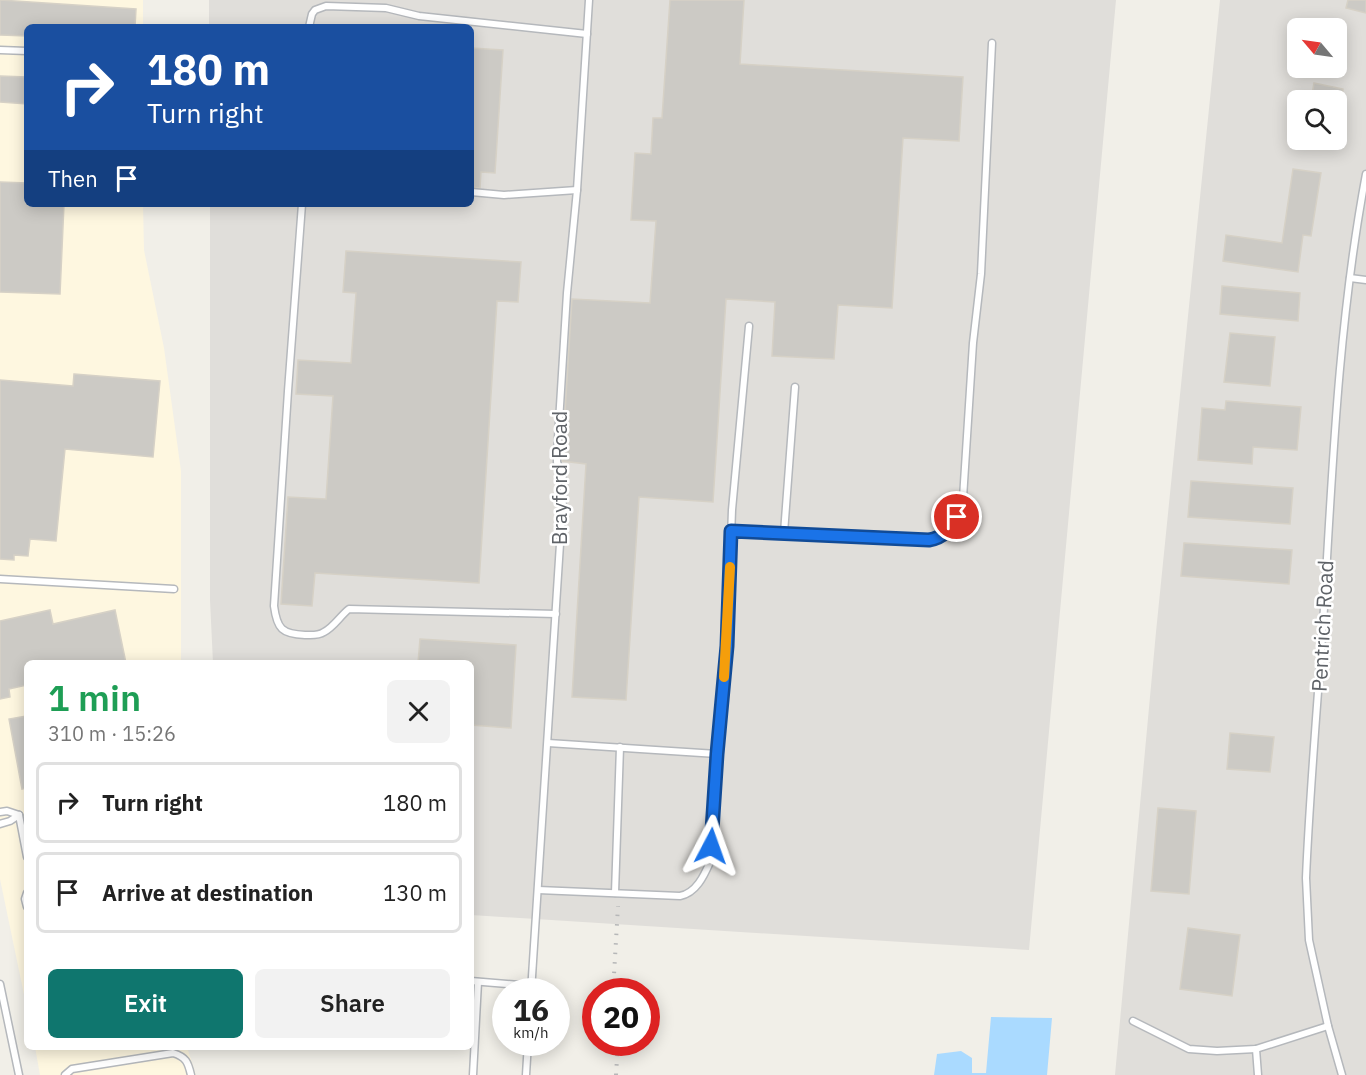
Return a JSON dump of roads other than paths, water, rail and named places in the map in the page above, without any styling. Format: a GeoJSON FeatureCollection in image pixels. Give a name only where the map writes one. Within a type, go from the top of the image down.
{"type":"FeatureCollection","features":[{"type":"Feature","properties":{"kind":"lane","name":"Brayford Road"},"geometry":{"type":"LineString","coordinates":[[533,978],[564,483],[557,462],[557,454],[567,293],[578,190],[589,0]]}},
{"type":"Feature","properties":{"kind":"lane"},"geometry":{"type":"LineString","coordinates":[[310,24],[315,10],[326,6],[386,8],[419,16],[587,34]]}},
{"type":"Feature","properties":{"kind":"lane"},"geometry":{"type":"LineString","coordinates":[[731,531],[937,539],[953,524],[963,498],[973,343],[981,274],[992,43]]}},
{"type":"Feature","properties":{"kind":"lane"},"geometry":{"type":"LineString","coordinates":[[0,50],[24,51]]}},
{"type":"Feature","properties":{"kind":"lane","name":"Pentrich Road"},"geometry":{"type":"LineString","coordinates":[[1342,1075],[1328,1026],[1309,940],[1306,878],[1331,479],[1350,278],[1366,174]]}},
{"type":"Feature","properties":{"kind":"lane"},"geometry":{"type":"LineString","coordinates":[[474,192],[504,195],[578,190]]}},
{"type":"Feature","properties":{"kind":"lane"},"geometry":{"type":"LineString","coordinates":[[302,207],[275,594],[276,620],[289,634],[317,635],[325,632],[349,609],[556,614]]}},
{"type":"Feature","properties":{"kind":"lane"},"geometry":{"type":"LineString","coordinates":[[1350,278],[1366,280]]}},
{"type":"Feature","properties":{"kind":"lane"},"geometry":{"type":"LineString","coordinates":[[538,890],[687,895],[701,880],[710,862],[727,646],[731,531],[748,326]]}},
{"type":"Feature","properties":{"kind":"lane"},"geometry":{"type":"LineString","coordinates":[[784,533],[795,387]]}},
{"type":"Feature","properties":{"kind":"lane"},"geometry":{"type":"LineString","coordinates":[[0,579],[174,589]]}},
{"type":"Feature","properties":{"kind":"lane"},"geometry":{"type":"LineString","coordinates":[[548,743],[717,754]]}},
{"type":"Feature","properties":{"kind":"lane"},"geometry":{"type":"LineString","coordinates":[[615,893],[620,747]]}},
{"type":"Feature","properties":{"kind":"lane"},"geometry":{"type":"LineString","coordinates":[[0,812],[7,811],[19,815]]}},
{"type":"Feature","properties":{"kind":"lane"},"geometry":{"type":"LineString","coordinates":[[0,824],[19,815]]}},
{"type":"Feature","properties":{"kind":"lane"},"geometry":{"type":"LineString","coordinates":[[19,815],[24,841]]}},
{"type":"Feature","properties":{"kind":"lane"},"geometry":{"type":"LineString","coordinates":[[474,1028],[475,981],[492,983]]}},
{"type":"Feature","properties":{"kind":"lane"},"geometry":{"type":"LineString","coordinates":[[0,984],[19,1075]]}},
{"type":"Feature","properties":{"kind":"lane"},"geometry":{"type":"LineString","coordinates":[[1134,1021],[1189,1049],[1217,1051],[1256,1049],[1328,1026]]}},
{"type":"Feature","properties":{"kind":"lane"},"geometry":{"type":"LineString","coordinates":[[1256,1049],[1258,1075]]}},
{"type":"Feature","properties":{"kind":"lane"},"geometry":{"type":"LineString","coordinates":[[473,1075],[474,1050]]}},
{"type":"Feature","properties":{"kind":"lane"},"geometry":{"type":"LineString","coordinates":[[65,1075],[72,1069],[173,1053],[181,1055],[188,1061],[191,1075]]}},
{"type":"Feature","properties":{"kind":"lane"},"geometry":{"type":"LineString","coordinates":[[526,1075],[527,1056]]}},
{"type":"Feature","properties":{"kind":"water"},"geometry":{"type":"Polygon","coordinates":[[[991,1017],[1052,1018],[1047,1075],[934,1075],[937,1054],[961,1051],[972,1058],[972,1073],[986,1073],[991,1017]]]}},
{"type":"Feature","properties":{"kind":"railway"},"geometry":{"type":"LineString","coordinates":[[614,978],[618,906]]}},
{"type":"Feature","properties":{"kind":"railway"},"geometry":{"type":"LineString","coordinates":[[616,1075],[617,1056]]}}]}
